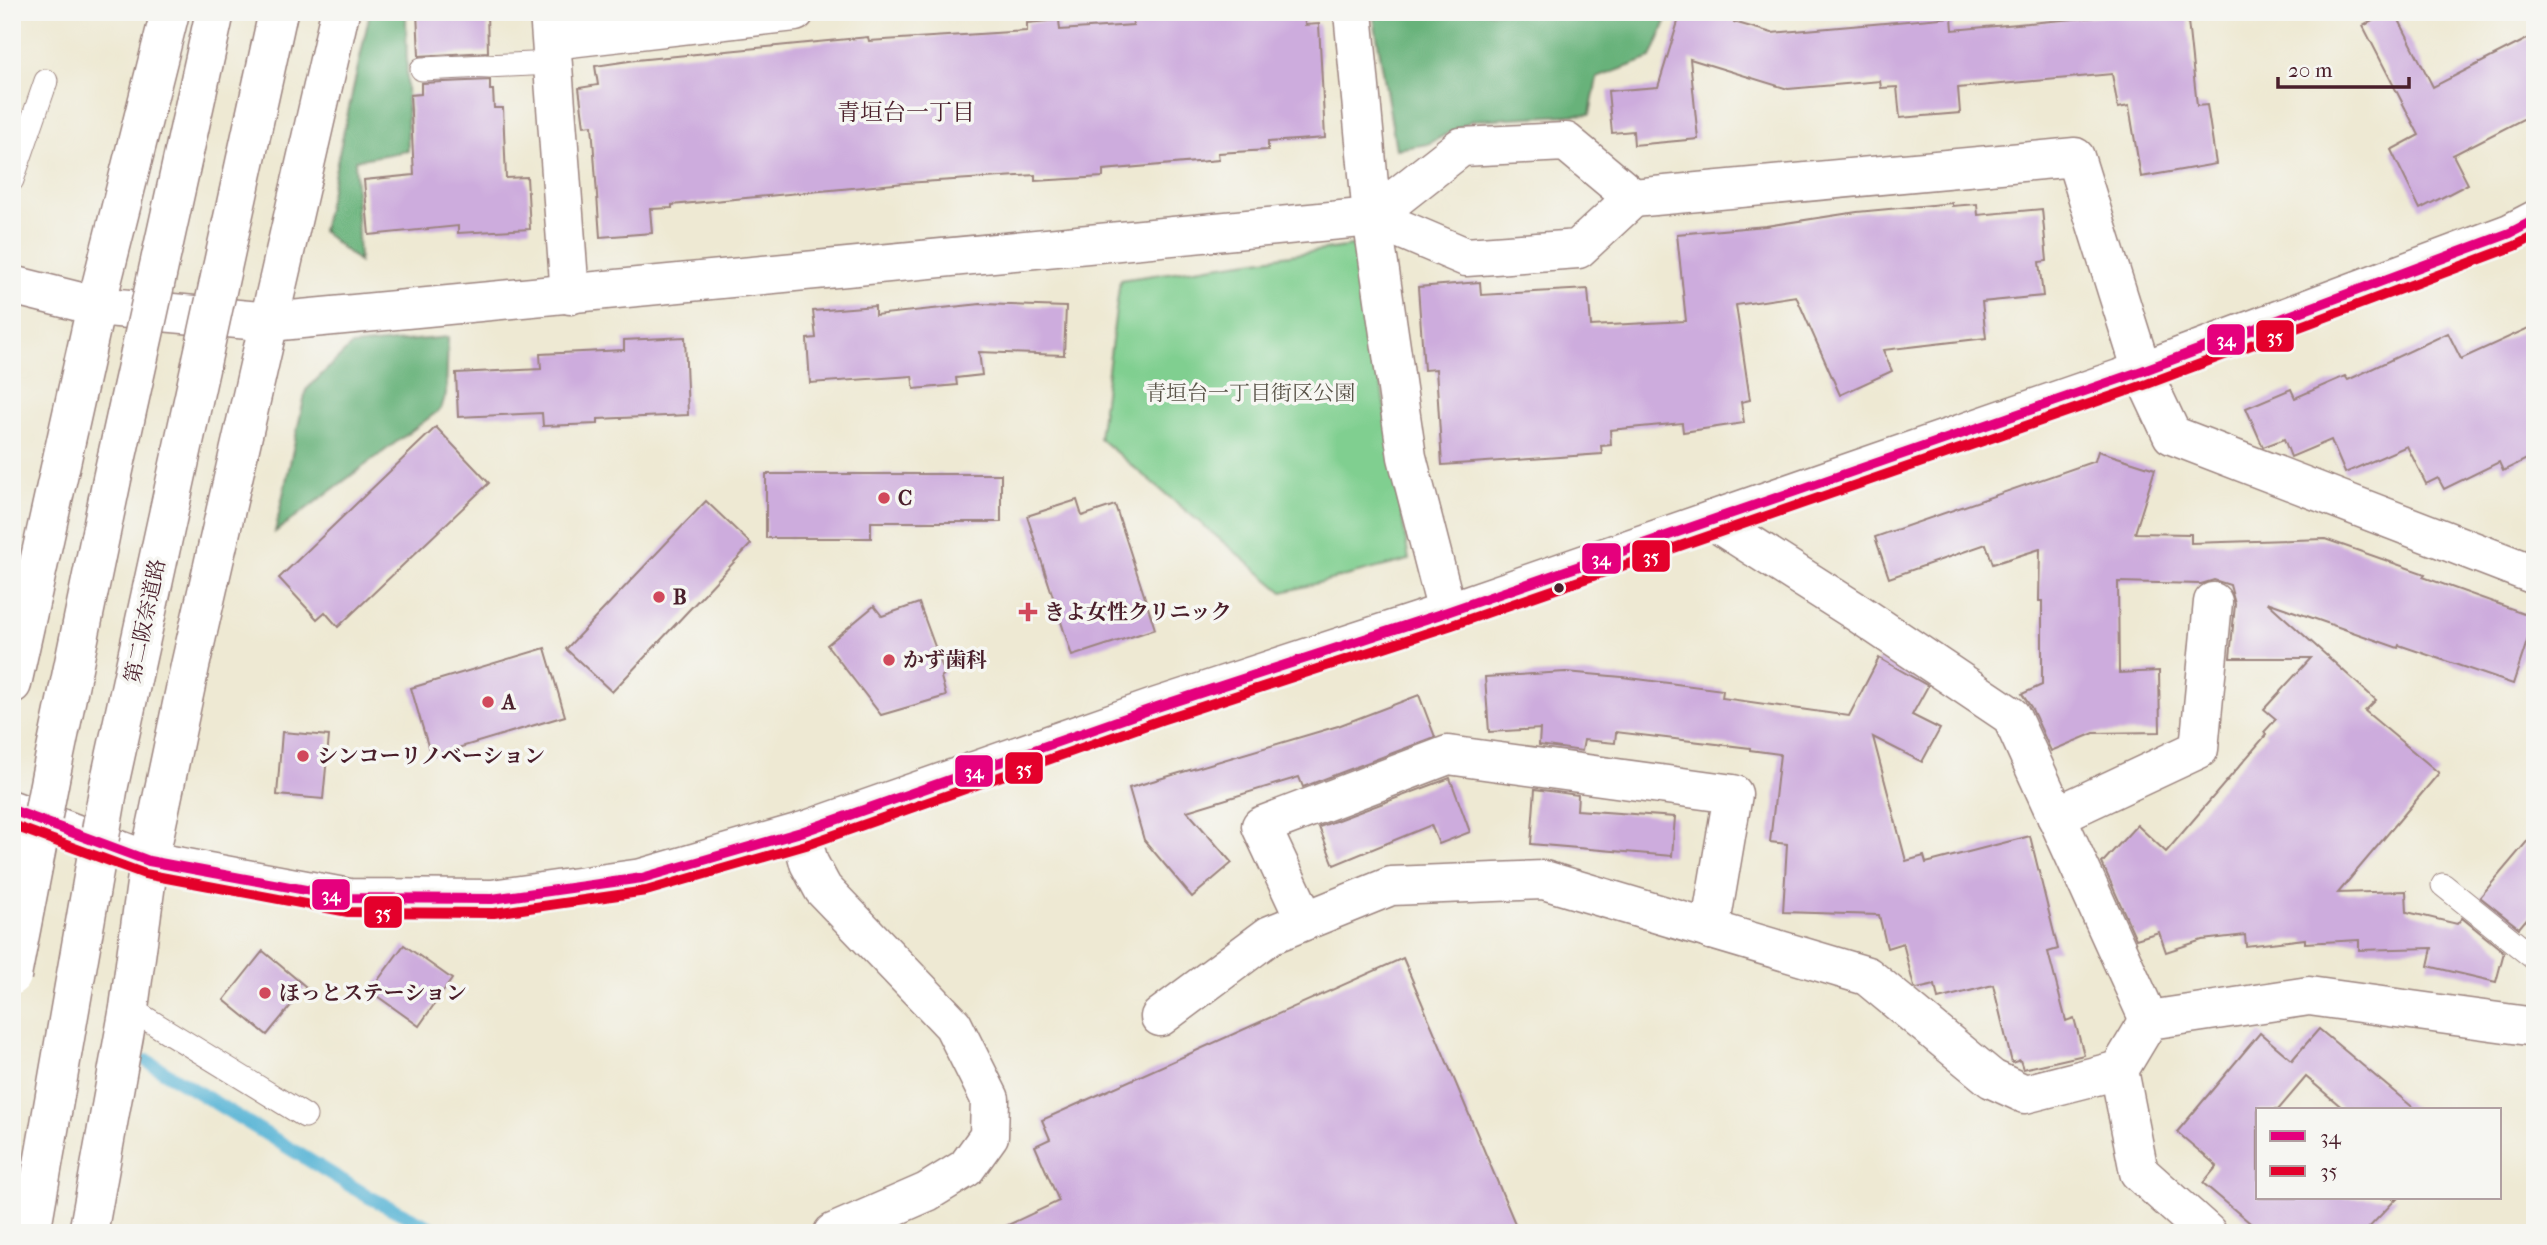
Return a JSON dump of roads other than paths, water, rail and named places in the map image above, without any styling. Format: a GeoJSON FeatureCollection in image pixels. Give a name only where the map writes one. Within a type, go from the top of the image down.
{"type":"FeatureCollection","features":[{"type":"Feature","properties":{"kind":"main road"},"geometry":{"type":"LineString","coordinates":[[12,684],[96,306],[170,12]]}},
{"type":"Feature","properties":{"kind":"main road"},"geometry":{"type":"LineString","coordinates":[[12,976],[112,479],[215,12]]}},
{"type":"Feature","properties":{"kind":"main road","name":"第二阪奈道路"},"geometry":{"type":"LineString","coordinates":[[32,1233],[109,785],[278,12]]}},
{"type":"Feature","properties":{"kind":"main road"},"geometry":{"type":"LineString","coordinates":[[88,1233],[129,1008],[149,861],[190,666],[341,12]]}},
{"type":"Feature","properties":{"kind":"main road"},"geometry":{"type":"LineString","coordinates":[[570,295],[551,38],[795,12]]}},
{"type":"Feature","properties":{"kind":"main road"},"geometry":{"type":"LineString","coordinates":[[1353,12],[1372,217],[1407,457],[1447,612]]}},
{"type":"Feature","properties":{"kind":"main road"},"geometry":{"type":"LineString","coordinates":[[1372,217],[1461,146],[1566,142],[1633,198]]}},
{"type":"Feature","properties":{"kind":"main road"},"geometry":{"type":"LineString","coordinates":[[14,290],[96,306],[270,322],[1372,217],[1466,257],[1578,249],[1633,198],[2075,157],[2142,371],[2172,435],[2535,575]]}},
{"type":"Feature","properties":{"kind":"main road"},"geometry":{"type":"LineString","coordinates":[[12,810],[149,861],[349,898],[492,899],[642,878],[801,832],[1157,707],[1447,612],[2142,371],[2510,233],[2535,220]]}},
{"type":"Feature","properties":{"kind":"main road"},"geometry":{"type":"LineString","coordinates":[[1712,520],[1858,613],[2011,716],[2150,1020]]}},
{"type":"Feature","properties":{"kind":"main road"},"geometry":{"type":"LineString","coordinates":[[2056,816],[2199,749],[2213,602]]}},
{"type":"Feature","properties":{"kind":"main road"},"geometry":{"type":"LineString","coordinates":[[1305,920],[1261,826],[1448,755],[1733,794],[1710,930]]}},
{"type":"Feature","properties":{"kind":"main road"},"geometry":{"type":"LineString","coordinates":[[801,832],[809,863],[823,889],[953,1025],[971,1056],[990,1099],[989,1136],[966,1168],[927,1192],[834,1233]]}},
{"type":"Feature","properties":{"kind":"main road"},"geometry":{"type":"LineString","coordinates":[[1160,1017],[1270,935],[1391,886],[1544,880],[1867,976],[1992,1079],[2025,1094],[2119,1070]]}},
{"type":"Feature","properties":{"kind":"main road"},"geometry":{"type":"LineString","coordinates":[[2207,1233],[2139,1172],[2119,1070],[2150,1020],[2309,996],[2535,1027]]}},
{"type":"Feature","properties":{"kind":"lane"},"geometry":{"type":"LineString","coordinates":[[422,69],[551,38]]}},
{"type":"Feature","properties":{"kind":"lane"},"geometry":{"type":"LineString","coordinates":[[12,180],[46,81]]}},
{"type":"Feature","properties":{"kind":"lane"},"geometry":{"type":"LineString","coordinates":[[2443,885],[2535,959]]}},
{"type":"Feature","properties":{"kind":"lane"},"geometry":{"type":"LineString","coordinates":[[129,1008],[305,1116]]}},
{"type":"Feature","properties":{"kind":"waterway"},"geometry":{"type":"LineString","coordinates":[[147,1061],[369,1197],[441,1233]]}},
{"type":"Feature","properties":{"kind":"place","name":"C"},"geometry":{"type":"Point","coordinates":[884,498]}},
{"type":"Feature","properties":{"kind":"place","name":"B"},"geometry":{"type":"Point","coordinates":[659,597]}},
{"type":"Feature","properties":{"kind":"place","name":"きよ女性クリニック"},"geometry":{"type":"Point","coordinates":[1028,612]}},
{"type":"Feature","properties":{"kind":"place","name":"かず歯科"},"geometry":{"type":"Point","coordinates":[889,660]}},
{"type":"Feature","properties":{"kind":"place","name":"A"},"geometry":{"type":"Point","coordinates":[488,702]}},
{"type":"Feature","properties":{"kind":"place","name":"シンコーリノベーション"},"geometry":{"type":"Point","coordinates":[303,756]}},
{"type":"Feature","properties":{"kind":"place","name":"ほっとステーション"},"geometry":{"type":"Point","coordinates":[265,993]}},
{"type":"Feature","properties":{"kind":"district","name":"青垣台一丁目"},"geometry":{"type":"Point","coordinates":[906,112]}},
{"type":"Feature","properties":{"kind":"park label","name":"青垣台一丁目街区公園"},"geometry":{"type":"Point","coordinates":[1250,393]}}]}
